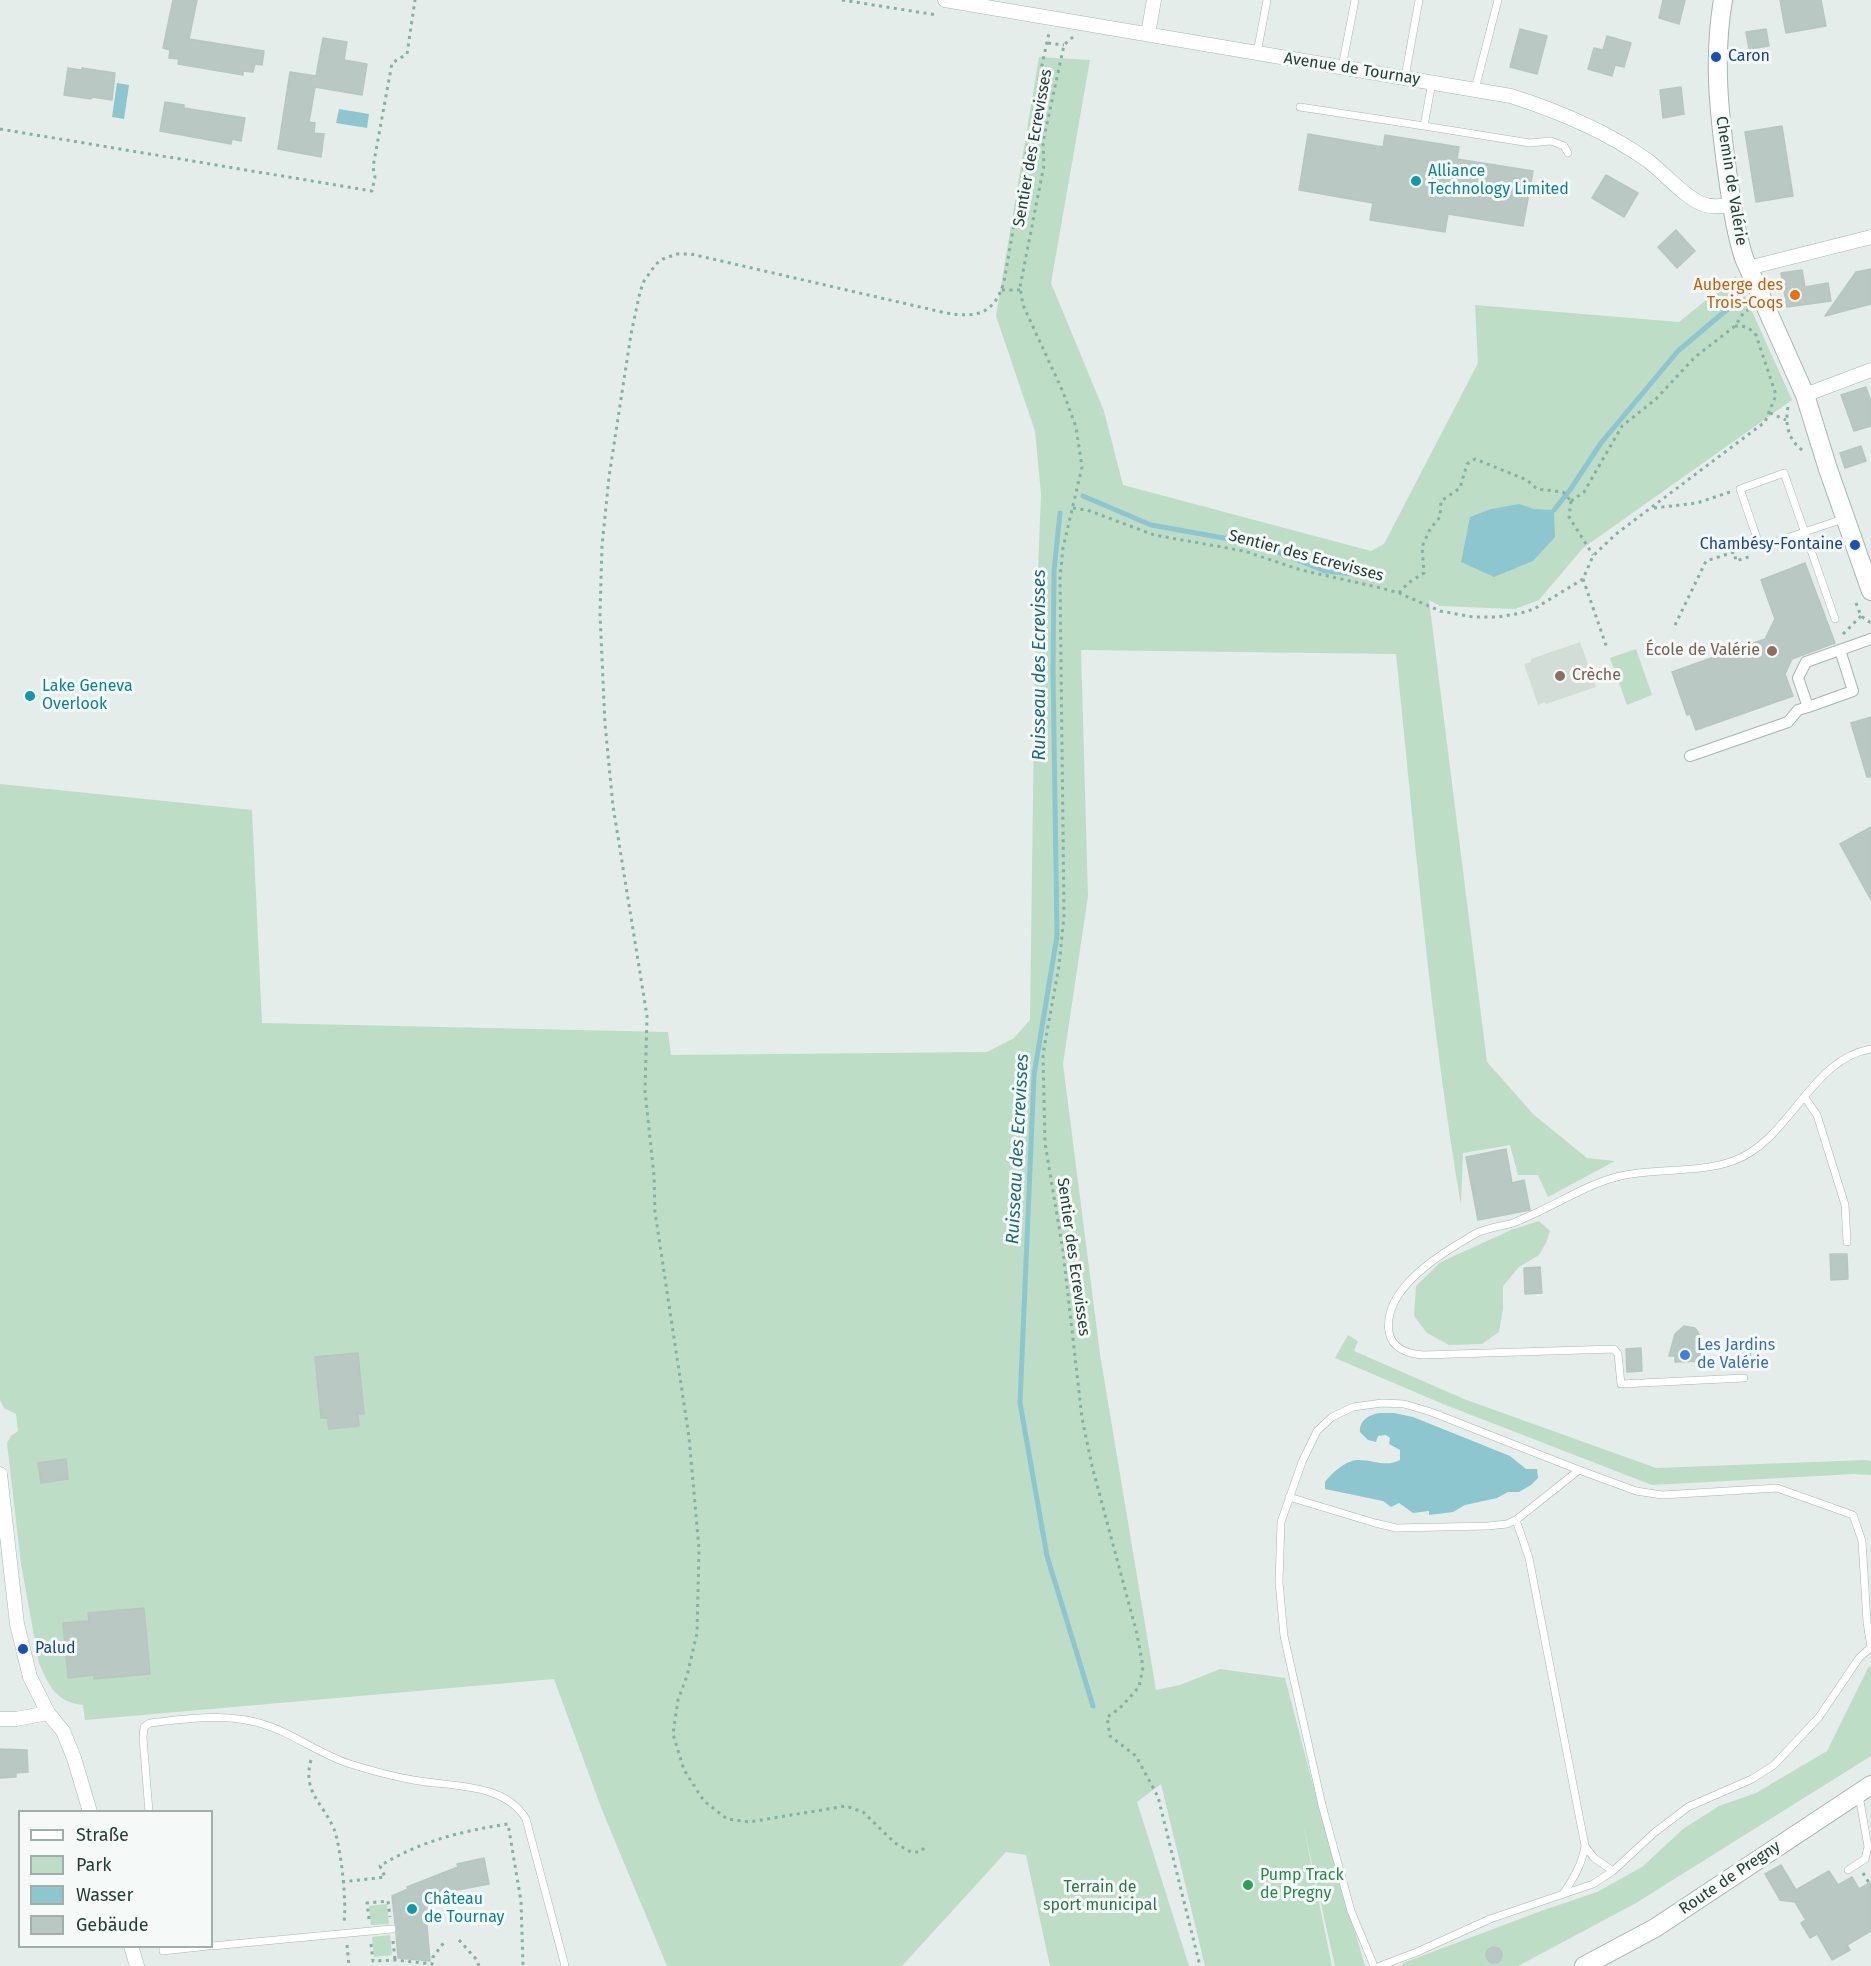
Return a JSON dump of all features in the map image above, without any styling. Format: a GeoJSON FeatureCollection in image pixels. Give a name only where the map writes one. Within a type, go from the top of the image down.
{"type":"FeatureCollection","features":[{"type":"Feature","properties":{"kind":"street","name":"Avenue de Tournay"},"geometry":{"type":"LineString","coordinates":[[945,0],[1475,89],[1520,99],[1577,120],[1616,141],[1645,159],[1697,202],[1709,207],[1732,204]]}},
{"type":"Feature","properties":{"kind":"street"},"geometry":{"type":"LineString","coordinates":[[1148,34],[1154,0]]}},
{"type":"Feature","properties":{"kind":"street","name":"Chemin de Valérie"},"geometry":{"type":"LineString","coordinates":[[1723,0],[1717,37],[1717,87],[1738,238],[1748,268],[1805,395],[1871,591]]}},
{"type":"Feature","properties":{"kind":"street"},"geometry":{"type":"LineString","coordinates":[[1748,268],[1871,237]]}},
{"type":"Feature","properties":{"kind":"street"},"geometry":{"type":"LineString","coordinates":[[1805,395],[1871,370]]}},
{"type":"Feature","properties":{"kind":"street"},"geometry":{"type":"LineString","coordinates":[[1808,706],[1798,678],[1806,662],[1871,639]]}},
{"type":"Feature","properties":{"kind":"street"},"geometry":{"type":"LineString","coordinates":[[1690,756],[1788,722],[1798,710],[1853,691],[1840,650]]}},
{"type":"Feature","properties":{"kind":"street"},"geometry":{"type":"LineString","coordinates":[[0,1474],[17,1624],[30,1677],[48,1713],[63,1731],[74,1758],[89,1810]]}},
{"type":"Feature","properties":{"kind":"street"},"geometry":{"type":"LineString","coordinates":[[0,1719],[16,1719],[48,1713]]}},
{"type":"Feature","properties":{"kind":"street","name":"Route de Pregny"},"geometry":{"type":"LineString","coordinates":[[1584,1966],[1655,1928],[1865,1789]]}},
{"type":"Feature","properties":{"kind":"street"},"geometry":{"type":"LineString","coordinates":[[131,1948],[137,1966]]}},
{"type":"Feature","properties":{"kind":"lane"},"geometry":{"type":"LineString","coordinates":[[1257,53],[1263,10],[1267,0]]}},
{"type":"Feature","properties":{"kind":"lane"},"geometry":{"type":"LineString","coordinates":[[1342,67],[1355,0]]}},
{"type":"Feature","properties":{"kind":"lane"},"geometry":{"type":"LineString","coordinates":[[1405,77],[1419,0]]}},
{"type":"Feature","properties":{"kind":"lane"},"geometry":{"type":"LineString","coordinates":[[1475,89],[1498,0]]}},
{"type":"Feature","properties":{"kind":"lane"},"geometry":{"type":"LineString","coordinates":[[1424,126],[1432,82]]}},
{"type":"Feature","properties":{"kind":"lane"},"geometry":{"type":"LineString","coordinates":[[1300,107],[1530,143],[1551,141],[1564,146],[1568,153]]}},
{"type":"Feature","properties":{"kind":"lane"},"geometry":{"type":"LineString","coordinates":[[1835,619],[1804,532],[1784,473],[1740,489],[1760,547],[1804,532],[1845,518]]}},
{"type":"Feature","properties":{"kind":"lane"},"geometry":{"type":"LineString","coordinates":[[1744,1378],[1621,1384],[1618,1354],[1614,1349],[1409,1354],[1395,1345],[1389,1334],[1389,1320],[1396,1299],[1410,1280],[1432,1260],[1480,1231],[1512,1223],[1604,1180],[1626,1175],[1713,1166],[1733,1161],[1756,1149],[1825,1074],[1847,1058],[1871,1049]]}},
{"type":"Feature","properties":{"kind":"lane"},"geometry":{"type":"LineString","coordinates":[[1805,1098],[1817,1115],[1845,1205],[1847,1242]]}},
{"type":"Feature","properties":{"kind":"lane"},"geometry":{"type":"LineString","coordinates":[[1374,1966],[1351,1911],[1322,1805],[1286,1648],[1279,1582],[1281,1522],[1309,1446],[1322,1425],[1332,1417],[1353,1407],[1382,1403],[1404,1404],[1431,1412],[1636,1491],[1662,1496],[1763,1487],[1782,1488],[1821,1505],[1853,1515],[1862,1541],[1870,1647],[1859,1658],[1819,1717],[1774,1765],[1752,1779],[1688,1807],[1654,1833],[1613,1871],[1593,1884],[1490,1919],[1380,1966]]}},
{"type":"Feature","properties":{"kind":"lane"},"geometry":{"type":"LineString","coordinates":[[1289,1497],[1396,1528],[1488,1526],[1507,1524],[1516,1520],[1579,1470]]}},
{"type":"Feature","properties":{"kind":"lane"},"geometry":{"type":"LineString","coordinates":[[1516,1520],[1529,1558],[1585,1846],[1594,1858],[1613,1871]]}},
{"type":"Feature","properties":{"kind":"lane"},"geometry":{"type":"LineString","coordinates":[[149,1810],[142,1731],[144,1727],[150,1723],[211,1718],[249,1720],[272,1726],[315,1749],[374,1772],[415,1780],[454,1784],[505,1798],[521,1810],[526,1819],[565,1966]]}},
{"type":"Feature","properties":{"kind":"lane"},"geometry":{"type":"LineString","coordinates":[[1848,1870],[1865,1860],[1868,1847],[1865,1789]]}},
{"type":"Feature","properties":{"kind":"lane"},"geometry":{"type":"LineString","coordinates":[[1563,1894],[1578,1871],[1585,1846]]}},
{"type":"Feature","properties":{"kind":"lane"},"geometry":{"type":"LineString","coordinates":[[213,1946],[392,1929]]}},
{"type":"Feature","properties":{"kind":"lane"},"geometry":{"type":"LineString","coordinates":[[163,1948],[164,1951],[192,1948]]}},
{"type":"Feature","properties":{"kind":"path"},"geometry":{"type":"LineString","coordinates":[[0,129],[372,191],[375,177],[373,167],[392,63],[406,54],[415,0]]}},
{"type":"Feature","properties":{"kind":"path"},"geometry":{"type":"LineString","coordinates":[[924,1848],[920,1852],[911,1852],[895,1843],[863,1812],[846,1806],[748,1822],[727,1819],[704,1801],[689,1778],[684,1770],[673,1734],[678,1701],[687,1676],[697,1633],[699,1549],[689,1437],[655,1212],[654,1176],[645,1091],[646,1016],[609,770],[600,614],[602,546],[609,477],[632,326],[644,281],[652,269],[663,259],[677,254],[706,256],[959,315],[970,315],[986,310],[999,298],[1002,290],[1052,19]]}},
{"type":"Feature","properties":{"kind":"path"},"geometry":{"type":"LineString","coordinates":[[1047,42],[1064,45],[1075,36]]}},
{"type":"Feature","properties":{"kind":"path","name":"Sentier des Ecrevisses"},"geometry":{"type":"LineString","coordinates":[[1064,45],[1043,142],[1044,165],[1020,290],[1028,317],[1063,392],[1076,427],[1082,467],[1063,548],[1060,578],[1064,915],[1059,966],[1043,1054],[1044,1143],[1063,1251],[1082,1418],[1092,1466],[1137,1634],[1143,1667],[1139,1687],[1119,1710],[1107,1717],[1110,1736],[1136,1756],[1158,1797],[1200,1966]]}},
{"type":"Feature","properties":{"kind":"path"},"geometry":{"type":"LineString","coordinates":[[1002,290],[1020,290]]}},
{"type":"Feature","properties":{"kind":"path"},"geometry":{"type":"LineString","coordinates":[[1593,556],[1569,517],[1571,501],[1584,492],[1622,426],[1656,399],[1695,357],[1735,326],[1744,312]]}},
{"type":"Feature","properties":{"kind":"path"},"geometry":{"type":"LineString","coordinates":[[1399,593],[1440,611],[1473,617],[1498,617],[1534,609],[1583,579],[1593,556],[1624,527],[1765,422],[1776,395],[1756,335],[1750,328],[1735,326]]}},
{"type":"Feature","properties":{"kind":"path"},"geometry":{"type":"LineString","coordinates":[[1776,395],[1784,392]]}},
{"type":"Feature","properties":{"kind":"path"},"geometry":{"type":"LineString","coordinates":[[1770,413],[1786,420]]}},
{"type":"Feature","properties":{"kind":"path","name":"Sentier des Ecrevisses"},"geometry":{"type":"LineString","coordinates":[[1073,508],[1090,511],[1154,535],[1244,551],[1301,570],[1399,593],[1408,583],[1424,573],[1422,547],[1430,529],[1440,517],[1441,501],[1460,488],[1467,464],[1475,459],[1527,480],[1537,489],[1563,492],[1571,501]]}},
{"type":"Feature","properties":{"kind":"path"},"geometry":{"type":"LineString","coordinates":[[1652,508],[1697,503],[1740,489]]}},
{"type":"Feature","properties":{"kind":"path"},"geometry":{"type":"LineString","coordinates":[[1675,625],[1706,561],[1734,552],[1736,561],[1753,555]]}},
{"type":"Feature","properties":{"kind":"path"},"geometry":{"type":"LineString","coordinates":[[1583,579],[1607,648]]}},
{"type":"Feature","properties":{"kind":"path"},"geometry":{"type":"LineString","coordinates":[[315,1749],[309,1769],[310,1785],[315,1799],[333,1828],[339,1850],[345,1921],[339,1929],[343,1934],[341,1940],[347,1945],[349,1966]]}},
{"type":"Feature","properties":{"kind":"path"},"geometry":{"type":"LineString","coordinates":[[342,1882],[384,1877],[380,1866],[397,1855],[450,1835],[508,1824],[521,1901],[522,1966]]}},
{"type":"Feature","properties":{"kind":"path"},"geometry":{"type":"LineString","coordinates":[[459,1940],[476,1959],[479,1966]]}},
{"type":"Feature","properties":{"kind":"path"},"geometry":{"type":"LineString","coordinates":[[395,1960],[432,1964],[433,1958],[445,1941]]}},
{"type":"Feature","properties":{"kind":"shaded area","name":"Crèche"},"geometry":{"type":"Polygon","coordinates":[[[1580,642],[1596,687],[1538,705],[1524,664],[1531,662],[1531,659],[1580,642]]]}},
{"type":"Feature","properties":{"kind":"green space","name":"Terrain de sport municipal"},"geometry":{"type":"Polygon","coordinates":[[[1039,57],[1090,60],[1051,283],[1104,411],[1123,485],[1371,551],[1384,544],[1478,363],[1475,305],[1679,322],[1736,276],[1792,400],[1583,548],[1539,600],[1515,609],[1440,606],[1429,600],[1487,1062],[1534,1115],[1587,1158],[1615,1161],[1548,1197],[1538,1175],[1518,1175],[1510,1145],[1463,1153],[1461,1205],[1440,1068],[1396,654],[1081,650],[1088,896],[1063,1064],[1100,1354],[1156,1690],[1180,1685],[1220,1669],[1285,1678],[1365,1966],[1335,1966],[1303,1824],[1332,1966],[1205,1966],[1161,1784],[1137,1802],[1189,1966],[1050,1966],[1026,1855],[1006,1852],[902,1966],[667,1966],[602,1810],[554,1679],[85,1720],[83,1705],[60,1696],[46,1679],[39,1663],[21,1564],[7,1443],[18,1431],[16,1414],[4,1408],[0,1400],[0,784],[252,810],[262,1023],[668,1032],[671,1055],[987,1052],[1014,1038],[1030,1020],[1035,648],[1041,494],[1035,431],[996,316],[1039,57]]]}},
{"type":"Feature","properties":{"kind":"green space"},"geometry":{"type":"Polygon","coordinates":[[[1636,649],[1652,695],[1627,705],[1610,658],[1636,649]]]}},
{"type":"Feature","properties":{"kind":"green space"},"geometry":{"type":"Polygon","coordinates":[[[1539,1221],[1550,1231],[1546,1243],[1539,1255],[1519,1267],[1503,1286],[1503,1309],[1499,1332],[1482,1344],[1449,1345],[1427,1333],[1414,1316],[1416,1286],[1441,1262],[1511,1230],[1539,1221]]]}},
{"type":"Feature","properties":{"kind":"green space"},"geometry":{"type":"Polygon","coordinates":[[[1348,1335],[1358,1341],[1354,1351],[1464,1399],[1656,1468],[1865,1460],[1871,1461],[1871,1475],[1652,1485],[1443,1404],[1335,1358],[1348,1335]]]}},
{"type":"Feature","properties":{"kind":"green space"},"geometry":{"type":"Polygon","coordinates":[[[1871,1666],[1871,1756],[1636,1903],[1518,1966],[1402,1966],[1403,1963],[1597,1892],[1642,1867],[1683,1829],[1719,1806],[1756,1793],[1827,1751],[1871,1666]]]}},
{"type":"Feature","properties":{"kind":"green space"},"geometry":{"type":"Polygon","coordinates":[[[387,1904],[389,1924],[371,1925],[369,1906],[387,1904]]]}},
{"type":"Feature","properties":{"kind":"green space"},"geometry":{"type":"Polygon","coordinates":[[[390,1935],[392,1955],[374,1957],[372,1937],[390,1935]]]}},
{"type":"Feature","properties":{"kind":"water"},"geometry":{"type":"Polygon","coordinates":[[[117,83],[129,85],[124,119],[112,117],[117,83]]]}},
{"type":"Feature","properties":{"kind":"water"},"geometry":{"type":"Polygon","coordinates":[[[339,109],[369,114],[367,128],[336,123],[339,109]]]}},
{"type":"Feature","properties":{"kind":"water"},"geometry":{"type":"Polygon","coordinates":[[[1519,504],[1534,509],[1554,510],[1555,537],[1533,561],[1494,577],[1461,562],[1470,517],[1491,509],[1519,504]]]}},
{"type":"Feature","properties":{"kind":"water"},"geometry":{"type":"Polygon","coordinates":[[[1381,1413],[1413,1417],[1510,1456],[1526,1469],[1537,1469],[1538,1478],[1519,1492],[1508,1492],[1497,1498],[1465,1505],[1453,1512],[1429,1515],[1429,1511],[1413,1513],[1399,1503],[1391,1507],[1383,1501],[1325,1489],[1325,1482],[1339,1468],[1348,1463],[1357,1460],[1389,1463],[1400,1460],[1400,1450],[1389,1444],[1390,1438],[1386,1435],[1378,1436],[1376,1442],[1368,1440],[1360,1432],[1361,1424],[1366,1418],[1381,1413]]]}},
{"type":"Feature","properties":{"kind":"building"},"geometry":{"type":"Polygon","coordinates":[[[173,0],[197,0],[189,39],[264,51],[262,65],[255,64],[253,72],[243,71],[243,75],[178,64],[179,59],[169,58],[170,50],[163,48],[173,0]]]}},
{"type":"Feature","properties":{"kind":"building"},"geometry":{"type":"Polygon","coordinates":[[[1663,0],[1685,0],[1679,24],[1659,18],[1663,0]]]}},
{"type":"Feature","properties":{"kind":"building"},"geometry":{"type":"Polygon","coordinates":[[[1780,0],[1821,0],[1826,26],[1786,33],[1780,0]]]}},
{"type":"Feature","properties":{"kind":"building"},"geometry":{"type":"Polygon","coordinates":[[[1520,29],[1547,36],[1537,74],[1510,67],[1520,29]]]}},
{"type":"Feature","properties":{"kind":"building"},"geometry":{"type":"Polygon","coordinates":[[[1766,29],[1769,46],[1749,49],[1746,32],[1766,29]]]}},
{"type":"Feature","properties":{"kind":"building"},"geometry":{"type":"Polygon","coordinates":[[[1607,36],[1631,43],[1624,67],[1615,65],[1612,76],[1588,69],[1594,48],[1603,50],[1607,36]]]}},
{"type":"Feature","properties":{"kind":"building"},"geometry":{"type":"Polygon","coordinates":[[[323,38],[347,42],[344,60],[367,64],[362,95],[315,87],[309,122],[315,123],[314,133],[324,134],[321,157],[278,149],[290,72],[316,76],[323,38]]]}},
{"type":"Feature","properties":{"kind":"building"},"geometry":{"type":"Polygon","coordinates":[[[68,68],[115,73],[112,100],[64,95],[68,68]]]}},
{"type":"Feature","properties":{"kind":"building"},"geometry":{"type":"Polygon","coordinates":[[[1681,87],[1684,114],[1663,118],[1660,90],[1681,87]]]}},
{"type":"Feature","properties":{"kind":"building"},"geometry":{"type":"Polygon","coordinates":[[[165,102],[184,105],[184,108],[245,118],[241,141],[232,139],[231,144],[160,131],[165,102]]]}},
{"type":"Feature","properties":{"kind":"building"},"geometry":{"type":"Polygon","coordinates":[[[1782,126],[1793,196],[1756,202],[1745,132],[1782,126]]]}},
{"type":"Feature","properties":{"kind":"building","name":"Alliance Technology Limited"},"geometry":{"type":"Polygon","coordinates":[[[1308,134],[1383,147],[1385,135],[1459,147],[1457,159],[1533,171],[1523,226],[1448,214],[1445,232],[1370,220],[1373,203],[1299,190],[1308,134]]]}},
{"type":"Feature","properties":{"kind":"building"},"geometry":{"type":"Polygon","coordinates":[[[1606,175],[1638,193],[1624,217],[1592,198],[1606,175]]]}},
{"type":"Feature","properties":{"kind":"building"},"geometry":{"type":"Polygon","coordinates":[[[1676,230],[1695,251],[1677,268],[1658,247],[1676,230]]]}},
{"type":"Feature","properties":{"kind":"building"},"geometry":{"type":"Polygon","coordinates":[[[1871,269],[1871,304],[1825,316],[1856,272],[1871,269]]]}},
{"type":"Feature","properties":{"kind":"building","name":"Auberge des Trois-Coqs"},"geometry":{"type":"Polygon","coordinates":[[[1802,270],[1805,287],[1828,283],[1831,301],[1787,307],[1781,273],[1802,270]]]}},
{"type":"Feature","properties":{"kind":"building"},"geometry":{"type":"Polygon","coordinates":[[[1866,387],[1871,401],[1871,426],[1854,431],[1841,395],[1866,387]]]}},
{"type":"Feature","properties":{"kind":"building"},"geometry":{"type":"Polygon","coordinates":[[[1861,446],[1866,461],[1845,468],[1840,453],[1861,446]]]}},
{"type":"Feature","properties":{"kind":"building","name":"École de Valérie"},"geometry":{"type":"Polygon","coordinates":[[[1805,563],[1835,643],[1792,659],[1785,674],[1793,696],[1696,730],[1690,714],[1687,715],[1672,672],[1765,639],[1775,619],[1761,580],[1805,563]]]}},
{"type":"Feature","properties":{"kind":"building"},"geometry":{"type":"Polygon","coordinates":[[[1871,717],[1871,777],[1867,777],[1851,723],[1871,717]]]}},
{"type":"Feature","properties":{"kind":"building"},"geometry":{"type":"Polygon","coordinates":[[[1871,827],[1871,900],[1840,844],[1871,827]]]}},
{"type":"Feature","properties":{"kind":"building"},"geometry":{"type":"Polygon","coordinates":[[[1506,1149],[1512,1183],[1524,1180],[1530,1210],[1478,1220],[1466,1157],[1506,1149]]]}},
{"type":"Feature","properties":{"kind":"building"},"geometry":{"type":"Polygon","coordinates":[[[1830,1254],[1847,1254],[1848,1279],[1831,1280],[1830,1254]]]}},
{"type":"Feature","properties":{"kind":"building"},"geometry":{"type":"Polygon","coordinates":[[[1540,1267],[1542,1293],[1525,1294],[1524,1268],[1540,1267]]]}},
{"type":"Feature","properties":{"kind":"building"},"geometry":{"type":"Polygon","coordinates":[[[1684,1326],[1695,1328],[1698,1332],[1707,1354],[1702,1355],[1702,1361],[1675,1362],[1675,1356],[1669,1356],[1675,1334],[1684,1326]]]}},
{"type":"Feature","properties":{"kind":"building"},"geometry":{"type":"Polygon","coordinates":[[[1736,1344],[1750,1344],[1751,1366],[1737,1366],[1736,1344]]]}},
{"type":"Feature","properties":{"kind":"building"},"geometry":{"type":"Polygon","coordinates":[[[1641,1348],[1642,1371],[1627,1372],[1626,1349],[1641,1348]]]}},
{"type":"Feature","properties":{"kind":"building"},"geometry":{"type":"Polygon","coordinates":[[[358,1353],[364,1414],[358,1414],[359,1426],[329,1429],[327,1418],[321,1418],[315,1357],[358,1353]]]}},
{"type":"Feature","properties":{"kind":"building"},"geometry":{"type":"Polygon","coordinates":[[[66,1459],[68,1479],[41,1483],[38,1463],[66,1459]]]}},
{"type":"Feature","properties":{"kind":"building"},"geometry":{"type":"Polygon","coordinates":[[[144,1608],[150,1674],[94,1679],[94,1675],[68,1678],[63,1623],[89,1621],[88,1613],[144,1608]]]}},
{"type":"Feature","properties":{"kind":"building"},"geometry":{"type":"Polygon","coordinates":[[[0,1749],[27,1750],[28,1772],[16,1773],[16,1777],[0,1778],[0,1749]]]}},
{"type":"Feature","properties":{"kind":"building","name":"Château de Tournay"},"geometry":{"type":"Polygon","coordinates":[[[484,1858],[489,1884],[452,1891],[436,1897],[434,1906],[426,1915],[430,1961],[398,1958],[397,1928],[392,1896],[408,1889],[407,1887],[458,1867],[457,1864],[484,1858]]]}},
{"type":"Feature","properties":{"kind":"building"},"geometry":{"type":"Polygon","coordinates":[[[1781,1865],[1796,1890],[1829,1871],[1838,1885],[1852,1877],[1859,1889],[1871,1882],[1871,1931],[1847,1945],[1850,1950],[1832,1960],[1817,1934],[1810,1938],[1801,1923],[1806,1920],[1795,1902],[1780,1900],[1765,1874],[1781,1865]]]}},
{"type":"Feature","properties":{"kind":"building"},"geometry":{"type":"Polygon","coordinates":[[[1494,1947],[1500,1949],[1502,1955],[1500,1961],[1494,1963],[1488,1961],[1486,1955],[1488,1949],[1494,1947]]]}},
{"type":"Feature","properties":{"kind":"waterway","name":"Ruisseau des Ecrevisses"},"geometry":{"type":"LineString","coordinates":[[1554,510],[1601,443],[1678,351],[1736,302]]}},
{"type":"Feature","properties":{"kind":"waterway","name":"Ruisseau des Ecrevisses"},"geometry":{"type":"LineString","coordinates":[[1083,496],[1151,525],[1235,540],[1280,553],[1325,571],[1374,576]]}},
{"type":"Feature","properties":{"kind":"waterway","name":"Ruisseau des Ecrevisses"},"geometry":{"type":"LineString","coordinates":[[1060,513],[1054,571],[1053,669],[1057,936],[1034,1075],[1020,1403],[1047,1556],[1093,1706]]}},
{"type":"Feature","properties":{"kind":"place","name":"Caron"},"geometry":{"type":"Point","coordinates":[1716,57]}},
{"type":"Feature","properties":{"kind":"place","name":"Alliance Technology Limited"},"geometry":{"type":"Point","coordinates":[1416,181]}},
{"type":"Feature","properties":{"kind":"place","name":"Auberge des Trois-Coqs"},"geometry":{"type":"Point","coordinates":[1795,295]}},
{"type":"Feature","properties":{"kind":"place","name":"Chambésy-Fontaine"},"geometry":{"type":"Point","coordinates":[1855,545]}},
{"type":"Feature","properties":{"kind":"place","name":"École de Valérie"},"geometry":{"type":"Point","coordinates":[1772,651]}},
{"type":"Feature","properties":{"kind":"place","name":"Crèche"},"geometry":{"type":"Point","coordinates":[1560,676]}},
{"type":"Feature","properties":{"kind":"place","name":"Lake Geneva Overlook"},"geometry":{"type":"Point","coordinates":[30,696]}},
{"type":"Feature","properties":{"kind":"place","name":"Les Jardins de Valérie"},"geometry":{"type":"Point","coordinates":[1685,1355]}},
{"type":"Feature","properties":{"kind":"place","name":"Palud"},"geometry":{"type":"Point","coordinates":[23,1649]}},
{"type":"Feature","properties":{"kind":"place","name":"Pump Track de Pregny"},"geometry":{"type":"Point","coordinates":[1248,1885]}},
{"type":"Feature","properties":{"kind":"place","name":"Château de Tournay"},"geometry":{"type":"Point","coordinates":[412,1909]}}]}
